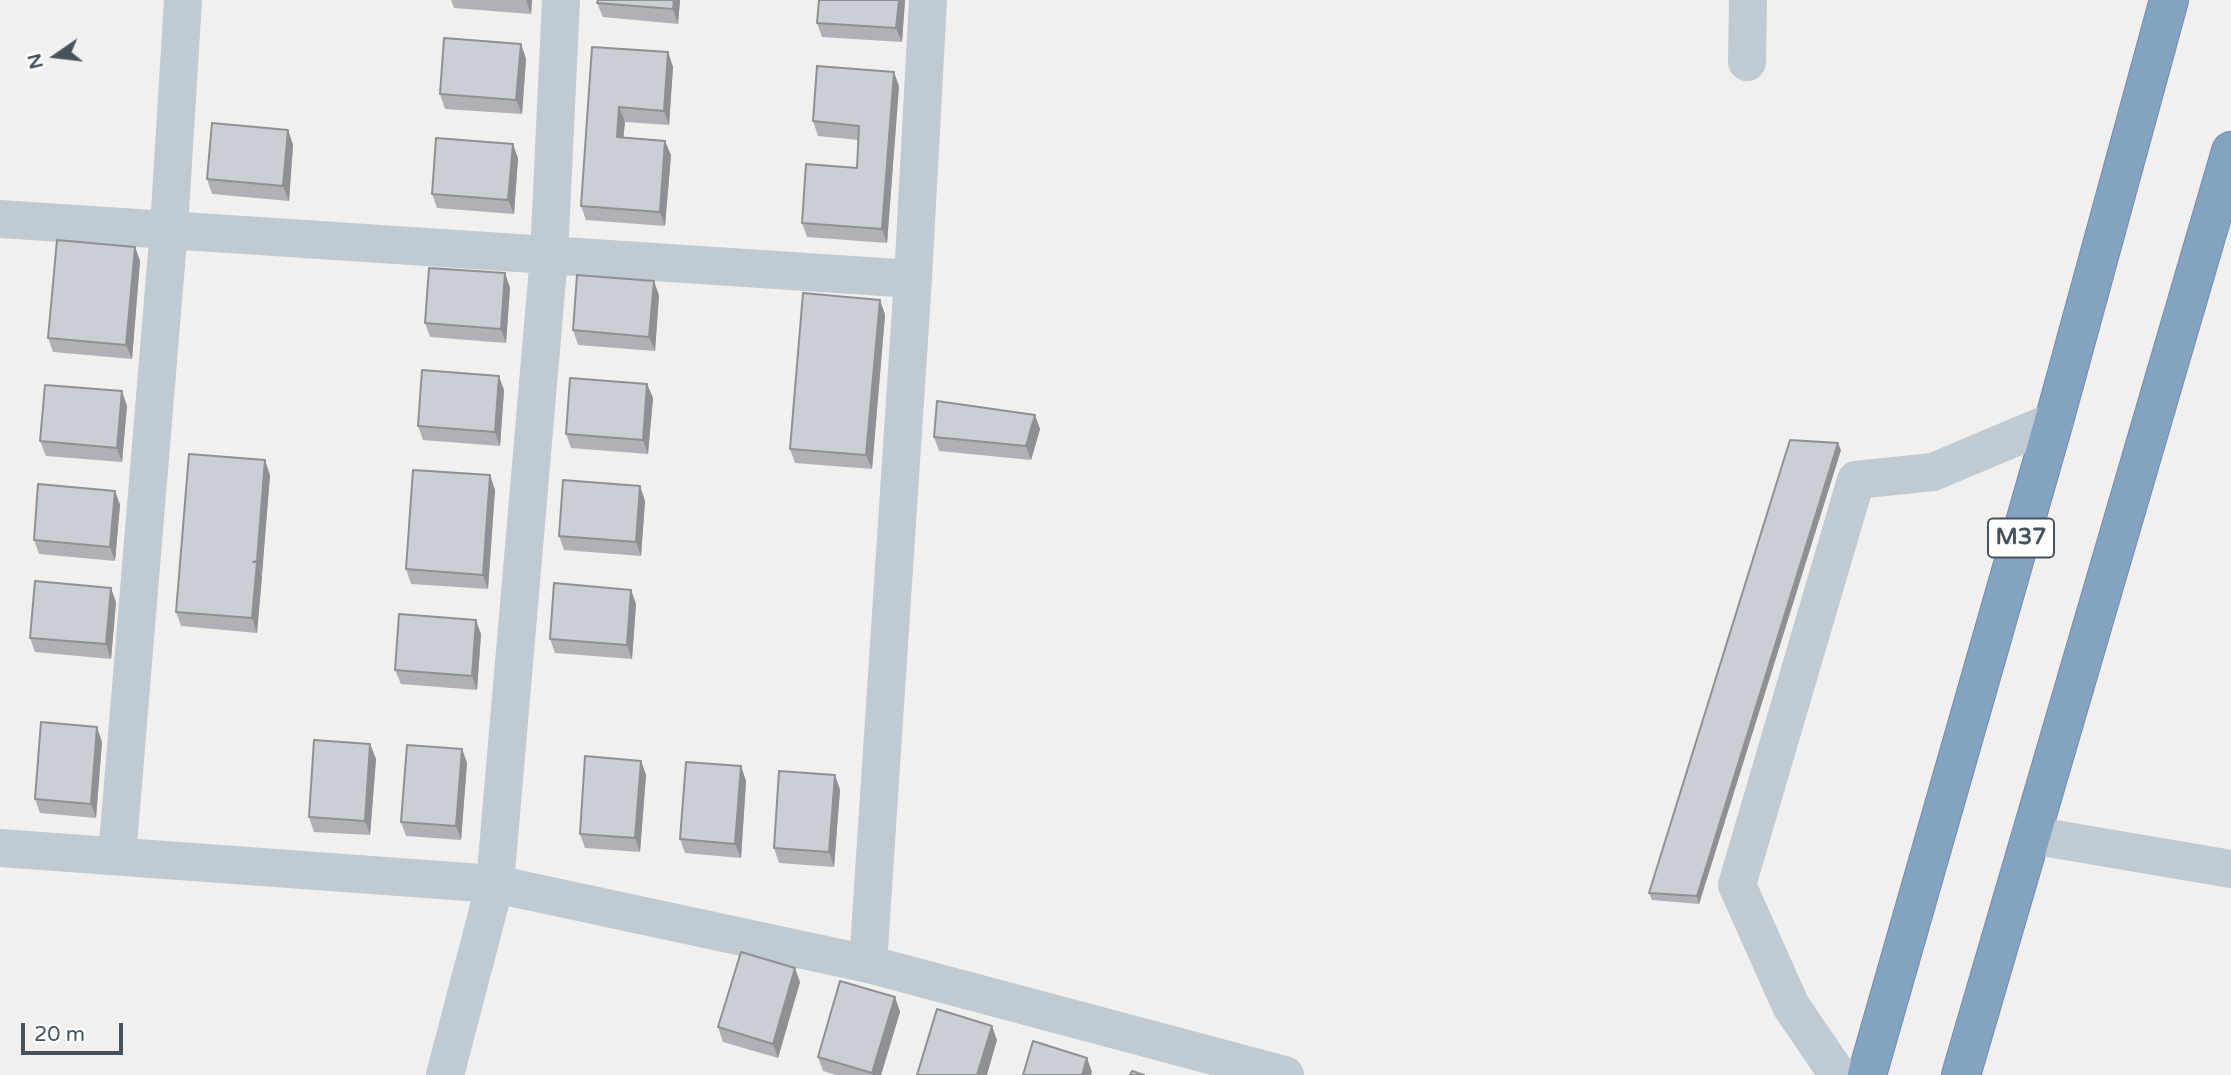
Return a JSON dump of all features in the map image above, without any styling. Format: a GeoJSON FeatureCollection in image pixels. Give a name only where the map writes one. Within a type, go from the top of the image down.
{"type":"FeatureCollection","features":[{"type":"Feature","properties":{"kind":"highway","name":"M37"},"geometry":{"type":"LineString","coordinates":[[1867,1075],[2054,421],[2169,0]]}},
{"type":"Feature","properties":{"kind":"highway"},"geometry":{"type":"LineString","coordinates":[[1961,1075],[2231,151]]}},
{"type":"Feature","properties":{"kind":"street"},"geometry":{"type":"LineString","coordinates":[[117,856],[169,228],[183,0]]}},
{"type":"Feature","properties":{"kind":"street"},"geometry":{"type":"LineString","coordinates":[[445,1075],[495,884],[549,256],[561,0]]}},
{"type":"Feature","properties":{"kind":"street"},"geometry":{"type":"LineString","coordinates":[[868,964],[913,279],[928,0]]}},
{"type":"Feature","properties":{"kind":"street"},"geometry":{"type":"LineString","coordinates":[[1747,62],[1748,0]]}},
{"type":"Feature","properties":{"kind":"street"},"geometry":{"type":"LineString","coordinates":[[0,219],[169,228],[913,279]]}},
{"type":"Feature","properties":{"kind":"street"},"geometry":{"type":"LineString","coordinates":[[1838,1075],[1791,1006],[1737,885],[1856,480],[1933,472],[2054,421]]}},
{"type":"Feature","properties":{"kind":"street"},"geometry":{"type":"LineString","coordinates":[[2031,835],[2231,869]]}},
{"type":"Feature","properties":{"kind":"street"},"geometry":{"type":"LineString","coordinates":[[0,848],[495,884],[868,964],[1274,1074]]}},
{"type":"Feature","properties":{"kind":"building"},"geometry":{"type":"Polygon","coordinates":[[[598,0],[674,0],[673,9],[597,3],[598,0]]]}},
{"type":"Feature","properties":{"kind":"building"},"geometry":{"type":"Polygon","coordinates":[[[819,0],[899,0],[896,28],[817,23],[819,0]]]}},
{"type":"Feature","properties":{"kind":"building"},"geometry":{"type":"Polygon","coordinates":[[[444,38],[521,44],[516,100],[440,94],[444,38]]]}},
{"type":"Feature","properties":{"kind":"building"},"geometry":{"type":"Polygon","coordinates":[[[592,47],[668,52],[664,111],[619,107],[617,137],[665,141],[660,212],[581,206],[592,47]]]}},
{"type":"Feature","properties":{"kind":"building"},"geometry":{"type":"Polygon","coordinates":[[[817,66],[894,72],[882,229],[802,223],[806,164],[857,168],[859,126],[813,121],[817,66]]]}},
{"type":"Feature","properties":{"kind":"building"},"geometry":{"type":"Polygon","coordinates":[[[212,123],[288,130],[283,186],[207,179],[212,123]]]}},
{"type":"Feature","properties":{"kind":"building"},"geometry":{"type":"Polygon","coordinates":[[[436,138],[513,144],[508,200],[432,194],[436,138]]]}},
{"type":"Feature","properties":{"kind":"building"},"geometry":{"type":"Polygon","coordinates":[[[57,240],[135,247],[126,345],[48,338],[57,240]]]}},
{"type":"Feature","properties":{"kind":"building"},"geometry":{"type":"Polygon","coordinates":[[[429,268],[505,273],[501,329],[425,323],[429,268]]]}},
{"type":"Feature","properties":{"kind":"building"},"geometry":{"type":"Polygon","coordinates":[[[577,275],[654,281],[649,337],[573,330],[577,275]]]}},
{"type":"Feature","properties":{"kind":"building"},"geometry":{"type":"Polygon","coordinates":[[[803,293],[880,300],[866,455],[790,449],[803,293]]]}},
{"type":"Feature","properties":{"kind":"building"},"geometry":{"type":"Polygon","coordinates":[[[422,370],[499,376],[495,432],[418,426],[422,370]]]}},
{"type":"Feature","properties":{"kind":"building"},"geometry":{"type":"Polygon","coordinates":[[[570,378],[647,384],[643,440],[566,434],[570,378]]]}},
{"type":"Feature","properties":{"kind":"building"},"geometry":{"type":"Polygon","coordinates":[[[45,385],[122,391],[117,448],[40,441],[45,385]]]}},
{"type":"Feature","properties":{"kind":"building"},"geometry":{"type":"Polygon","coordinates":[[[937,401],[1035,415],[1026,446],[934,437],[937,401]]]}},
{"type":"Feature","properties":{"kind":"building"},"geometry":{"type":"Polygon","coordinates":[[[1790,440],[1838,443],[1697,896],[1649,893],[1790,440]]]}},
{"type":"Feature","properties":{"kind":"building"},"geometry":{"type":"Polygon","coordinates":[[[189,454],[265,460],[257,561],[253,562],[257,562],[252,618],[176,612],[189,454]]]}},
{"type":"Feature","properties":{"kind":"building"},"geometry":{"type":"Polygon","coordinates":[[[413,470],[490,475],[483,575],[406,569],[413,470]]]}},
{"type":"Feature","properties":{"kind":"building"},"geometry":{"type":"Polygon","coordinates":[[[563,480],[640,486],[636,542],[559,536],[563,480]]]}},
{"type":"Feature","properties":{"kind":"building"},"geometry":{"type":"Polygon","coordinates":[[[38,484],[115,491],[110,547],[34,540],[38,484]]]}},
{"type":"Feature","properties":{"kind":"building"},"geometry":{"type":"Polygon","coordinates":[[[35,581],[111,588],[106,644],[30,638],[35,581]]]}},
{"type":"Feature","properties":{"kind":"building"},"geometry":{"type":"Polygon","coordinates":[[[554,583],[631,590],[627,645],[550,639],[554,583]]]}},
{"type":"Feature","properties":{"kind":"building"},"geometry":{"type":"Polygon","coordinates":[[[399,614],[476,620],[472,676],[395,670],[399,614]]]}},
{"type":"Feature","properties":{"kind":"building"},"geometry":{"type":"Polygon","coordinates":[[[41,722],[97,727],[91,804],[35,799],[41,722]]]}},
{"type":"Feature","properties":{"kind":"building"},"geometry":{"type":"Polygon","coordinates":[[[314,740],[370,744],[365,821],[309,817],[314,740]]]}},
{"type":"Feature","properties":{"kind":"building"},"geometry":{"type":"Polygon","coordinates":[[[407,745],[462,749],[456,826],[401,822],[407,745]]]}},
{"type":"Feature","properties":{"kind":"building"},"geometry":{"type":"Polygon","coordinates":[[[585,756],[641,761],[635,838],[580,834],[585,756]]]}},
{"type":"Feature","properties":{"kind":"building"},"geometry":{"type":"Polygon","coordinates":[[[686,762],[741,766],[735,844],[680,839],[686,762]]]}},
{"type":"Feature","properties":{"kind":"building"},"geometry":{"type":"Polygon","coordinates":[[[779,771],[835,775],[829,852],[774,848],[779,771]]]}},
{"type":"Feature","properties":{"kind":"building"},"geometry":{"type":"Polygon","coordinates":[[[741,952],[795,968],[773,1044],[718,1027],[741,952]]]}},
{"type":"Feature","properties":{"kind":"building"},"geometry":{"type":"Polygon","coordinates":[[[840,981],[895,997],[872,1073],[818,1057],[840,981]]]}},
{"type":"Feature","properties":{"kind":"building"},"geometry":{"type":"Polygon","coordinates":[[[937,1009],[992,1026],[977,1075],[917,1075],[937,1009]]]}},
{"type":"Feature","properties":{"kind":"building"},"geometry":{"type":"Polygon","coordinates":[[[1033,1041],[1087,1058],[1082,1075],[1023,1075],[1033,1041]]]}}]}
